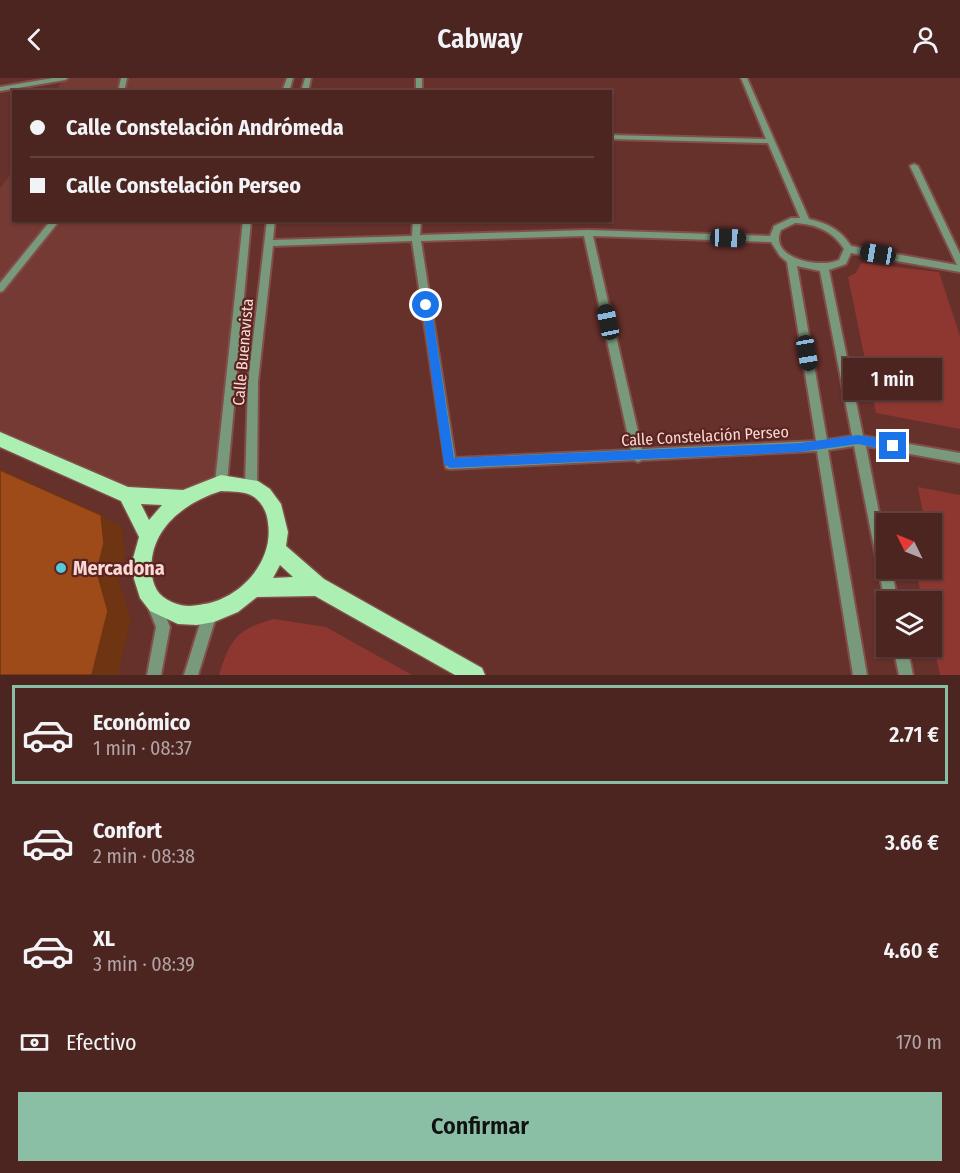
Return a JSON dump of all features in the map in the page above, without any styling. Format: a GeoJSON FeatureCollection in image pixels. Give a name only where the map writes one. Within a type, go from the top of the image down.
{"type":"FeatureCollection","features":[{"type":"Feature","properties":{"kind":"main road"},"geometry":{"type":"LineString","coordinates":[[0,439],[127,495],[183,498]]}},
{"type":"Feature","properties":{"kind":"main road"},"geometry":{"type":"LineString","coordinates":[[221,483],[251,486],[260,491],[273,505],[279,525],[277,550],[267,571],[255,588],[233,604],[210,614],[179,616],[153,602],[146,591],[141,569],[148,537],[163,515],[183,498],[203,487],[221,483]]}},
{"type":"Feature","properties":{"kind":"main road"},"geometry":{"type":"LineString","coordinates":[[127,495],[148,537]]}},
{"type":"Feature","properties":{"kind":"main road"},"geometry":{"type":"LineString","coordinates":[[277,550],[317,586],[475,675]]}},
{"type":"Feature","properties":{"kind":"main road"},"geometry":{"type":"LineString","coordinates":[[255,588],[317,586]]}},
{"type":"Feature","properties":{"kind":"street"},"geometry":{"type":"LineString","coordinates":[[0,89],[65,78]]}},
{"type":"Feature","properties":{"kind":"street"},"geometry":{"type":"LineString","coordinates":[[744,78],[805,220]]}},
{"type":"Feature","properties":{"kind":"street"},"geometry":{"type":"LineString","coordinates":[[612,137],[771,141]]}},
{"type":"Feature","properties":{"kind":"street"},"geometry":{"type":"LineString","coordinates":[[914,166],[960,263]]}},
{"type":"Feature","properties":{"kind":"street"},"geometry":{"type":"LineString","coordinates":[[805,220],[829,228],[844,241],[848,249],[843,262],[824,268],[803,265],[778,248],[774,239],[777,228],[784,223],[805,220]]}},
{"type":"Feature","properties":{"kind":"street"},"geometry":{"type":"LineString","coordinates":[[0,289],[54,222]]}},
{"type":"Feature","properties":{"kind":"street","name":"Calle Buenavista"},"geometry":{"type":"LineString","coordinates":[[221,483],[247,222]]}},
{"type":"Feature","properties":{"kind":"street","name":"Calle Buenavista"},"geometry":{"type":"LineString","coordinates":[[251,486],[253,382],[271,222]]}},
{"type":"Feature","properties":{"kind":"street"},"geometry":{"type":"LineString","coordinates":[[416,237],[417,222]]}},
{"type":"Feature","properties":{"kind":"street"},"geometry":{"type":"LineString","coordinates":[[269,243],[588,233],[774,239]]}},
{"type":"Feature","properties":{"kind":"street"},"geometry":{"type":"LineString","coordinates":[[588,233],[638,457]]}},
{"type":"Feature","properties":{"kind":"street","name":"Calle Constelación Perseo"},"geometry":{"type":"LineString","coordinates":[[416,237],[450,464],[638,457],[823,446],[858,440],[960,458]]}},
{"type":"Feature","properties":{"kind":"street"},"geometry":{"type":"LineString","coordinates":[[848,249],[960,269]]}},
{"type":"Feature","properties":{"kind":"street"},"geometry":{"type":"LineString","coordinates":[[791,259],[860,675]]}},
{"type":"Feature","properties":{"kind":"street"},"geometry":{"type":"LineString","coordinates":[[824,268],[889,591]]}},
{"type":"Feature","properties":{"kind":"street"},"geometry":{"type":"LineString","coordinates":[[153,602],[163,627],[154,675]]}},
{"type":"Feature","properties":{"kind":"street"},"geometry":{"type":"LineString","coordinates":[[191,675],[210,614]]}},
{"type":"Feature","properties":{"kind":"street"},"geometry":{"type":"LineString","coordinates":[[902,657],[906,675]]}},
{"type":"Feature","properties":{"kind":"shaded area"},"geometry":{"type":"Polygon","coordinates":[[[64,78],[291,78],[285,90],[56,90],[64,78]]]}},
{"type":"Feature","properties":{"kind":"shaded area"},"geometry":{"type":"Polygon","coordinates":[[[12,172],[12,222],[247,222],[221,483],[183,498],[127,495],[0,439],[0,188],[12,172]]]}},
{"type":"Feature","properties":{"kind":"shaded area"},"geometry":{"type":"Polygon","coordinates":[[[861,263],[939,272],[960,336],[960,429],[876,413],[848,277],[856,273],[861,263]]]}},
{"type":"Feature","properties":{"kind":"shaded area"},"geometry":{"type":"Polygon","coordinates":[[[918,487],[960,495],[960,675],[940,675],[936,657],[942,657],[942,591],[920,591],[918,579],[942,579],[942,513],[923,513],[918,487]]]}},
{"type":"Feature","properties":{"kind":"shaded area"},"geometry":{"type":"Polygon","coordinates":[[[274,619],[326,627],[412,675],[219,675],[227,652],[237,637],[251,627],[274,619]]]}},
{"type":"Feature","properties":{"kind":"building","name":"Mercadona"},"geometry":{"type":"Polygon","coordinates":[[[0,470],[101,515],[104,543],[97,572],[108,611],[92,675],[0,675],[0,470]]]}},
{"type":"Feature","properties":{"kind":"place","name":"Mercadona"},"geometry":{"type":"Point","coordinates":[61,568]}},
{"type":"Feature","properties":{"kind":"route"},"geometry":{"type":"LineString","coordinates":[[426,305],[450,464],[638,457],[823,446],[858,440],[893,446]]}}]}
